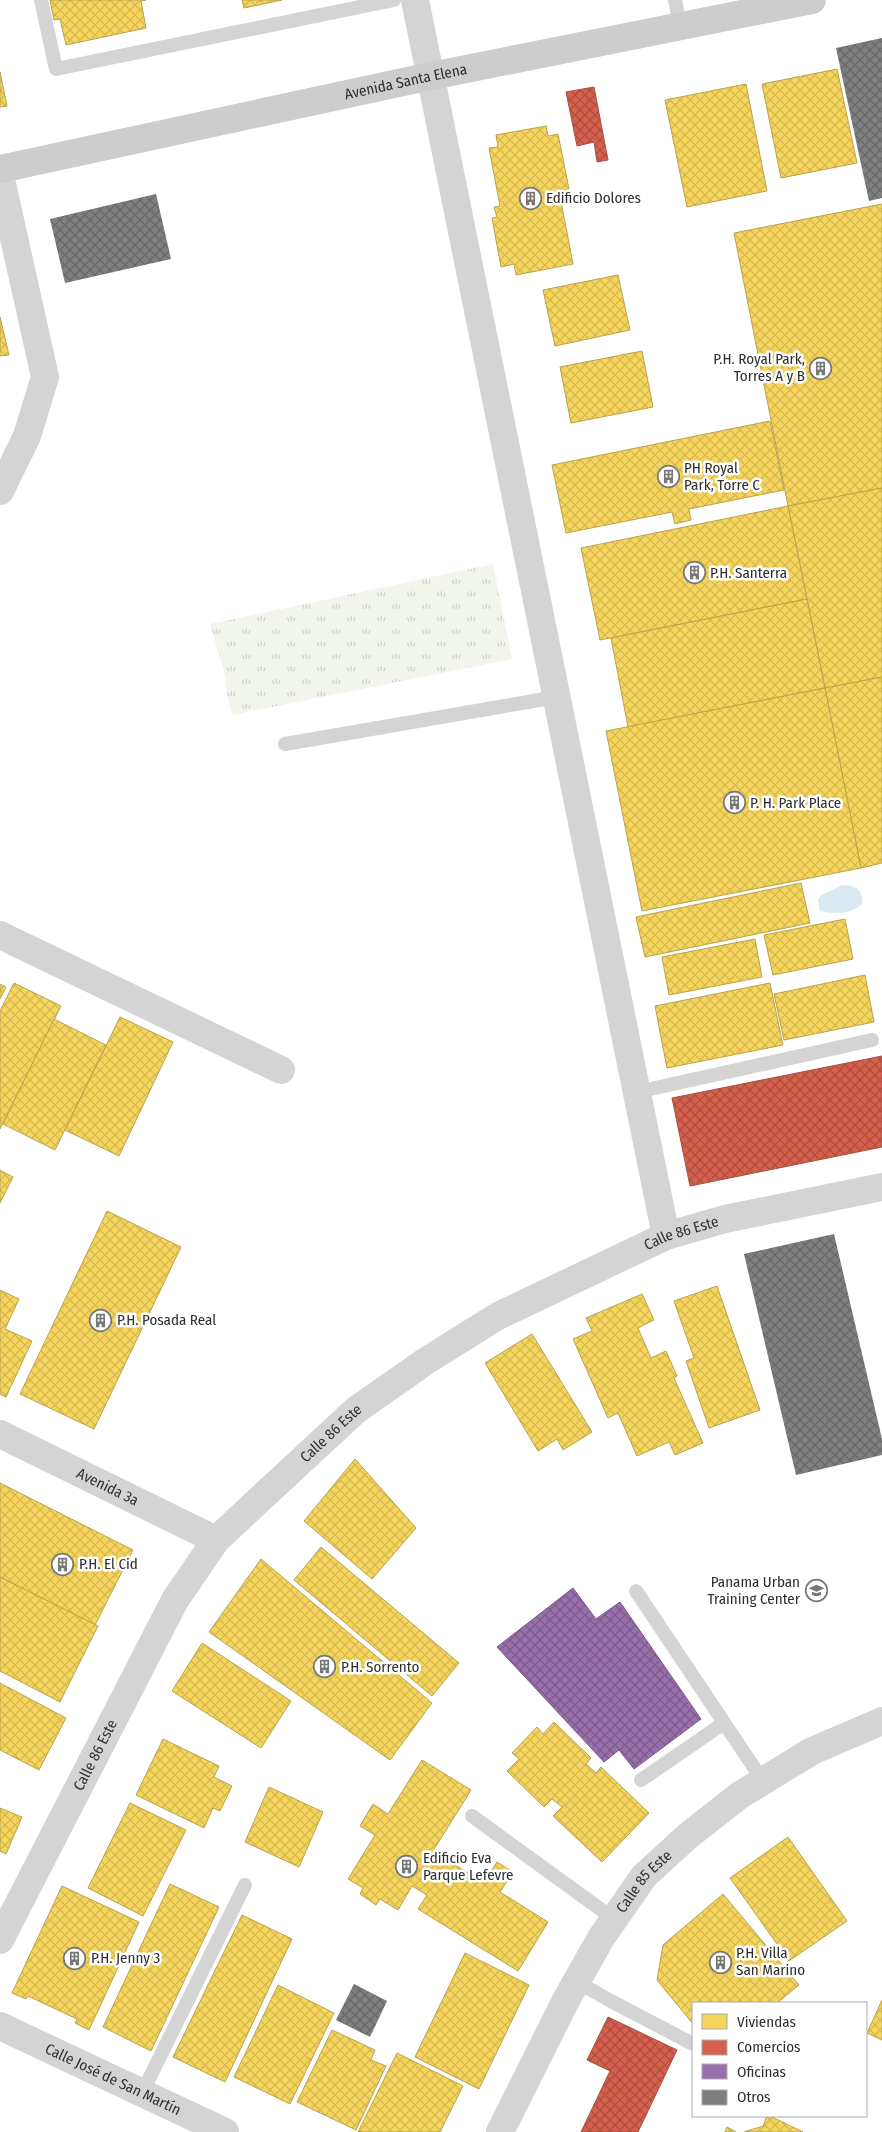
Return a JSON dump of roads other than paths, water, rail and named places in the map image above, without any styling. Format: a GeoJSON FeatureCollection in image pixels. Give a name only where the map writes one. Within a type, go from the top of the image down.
{"type":"FeatureCollection","features":[{"type":"Feature","properties":{"kind":"street"},"geometry":{"type":"LineString","coordinates":[[415,0],[666,1236]]}},
{"type":"Feature","properties":{"kind":"street","name":"Avenida Santa Elena"},"geometry":{"type":"LineString","coordinates":[[0,169],[431,76],[680,26],[744,7],[812,0]]}},
{"type":"Feature","properties":{"kind":"street"},"geometry":{"type":"LineString","coordinates":[[0,175],[45,377],[27,436],[0,491]]}},
{"type":"Feature","properties":{"kind":"street"},"geometry":{"type":"LineString","coordinates":[[0,934],[281,1070]]}},
{"type":"Feature","properties":{"kind":"street","name":"Calle 86 Este"},"geometry":{"type":"LineString","coordinates":[[0,1940],[175,1600],[216,1540],[356,1410],[426,1361],[498,1316],[666,1236],[725,1219],[882,1187]]}},
{"type":"Feature","properties":{"kind":"street","name":"Avenida 3a"},"geometry":{"type":"LineString","coordinates":[[0,1434],[216,1540]]}},
{"type":"Feature","properties":{"kind":"street","name":"Calle 85 Este"},"geometry":{"type":"LineString","coordinates":[[500,2132],[576,1981],[601,1938],[644,1876],[689,1835],[740,1795],[812,1750],[882,1721]]}},
{"type":"Feature","properties":{"kind":"street","name":"Calle José de San Martín"},"geometry":{"type":"LineString","coordinates":[[0,2026],[225,2132]]}},
{"type":"Feature","properties":{"kind":"lane"},"geometry":{"type":"LineString","coordinates":[[41,0],[56,69],[394,0]]}},
{"type":"Feature","properties":{"kind":"lane"},"geometry":{"type":"LineString","coordinates":[[675,0],[680,26]]}},
{"type":"Feature","properties":{"kind":"lane"},"geometry":{"type":"LineString","coordinates":[[285,744],[557,697]]}},
{"type":"Feature","properties":{"kind":"lane"},"geometry":{"type":"LineString","coordinates":[[637,1092],[872,1040]]}},
{"type":"Feature","properties":{"kind":"lane"},"geometry":{"type":"LineString","coordinates":[[636,1591],[763,1781]]}},
{"type":"Feature","properties":{"kind":"lane"},"geometry":{"type":"LineString","coordinates":[[641,1780],[724,1723]]}},
{"type":"Feature","properties":{"kind":"lane"},"geometry":{"type":"LineString","coordinates":[[472,1816],[614,1919]]}},
{"type":"Feature","properties":{"kind":"lane"},"geometry":{"type":"LineString","coordinates":[[142,2093],[245,1885]]}},
{"type":"Feature","properties":{"kind":"lane"},"geometry":{"type":"LineString","coordinates":[[576,1981],[692,2043]]}},
{"type":"Feature","properties":{"kind":"place","name":"Edificio Dolores"},"geometry":{"type":"Point","coordinates":[530,198]}},
{"type":"Feature","properties":{"kind":"place","name":"P.H. Royal Park, Torres A y B"},"geometry":{"type":"Point","coordinates":[821,368]}},
{"type":"Feature","properties":{"kind":"place","name":"PH Royal Park, Torre C"},"geometry":{"type":"Point","coordinates":[668,477]}},
{"type":"Feature","properties":{"kind":"place","name":"P.H. Santerra"},"geometry":{"type":"Point","coordinates":[694,573]}},
{"type":"Feature","properties":{"kind":"place","name":"P. H. Park Place"},"geometry":{"type":"Point","coordinates":[734,803]}},
{"type":"Feature","properties":{"kind":"place","name":"P.H. Posada Real"},"geometry":{"type":"Point","coordinates":[101,1320]}},
{"type":"Feature","properties":{"kind":"place","name":"P.H. El Cid"},"geometry":{"type":"Point","coordinates":[63,1564]}},
{"type":"Feature","properties":{"kind":"place","name":"Panama Urban Training Center"},"geometry":{"type":"Point","coordinates":[816,1591]}},
{"type":"Feature","properties":{"kind":"place","name":"P.H. Sorrento"},"geometry":{"type":"Point","coordinates":[325,1667]}},
{"type":"Feature","properties":{"kind":"place","name":"Edificio Eva Parque Lefevre"},"geometry":{"type":"Point","coordinates":[407,1867]}},
{"type":"Feature","properties":{"kind":"place","name":"P.H. Jenny 3"},"geometry":{"type":"Point","coordinates":[75,1958]}},
{"type":"Feature","properties":{"kind":"place","name":"P.H. Villa San Marino"},"geometry":{"type":"Point","coordinates":[720,1962]}}]}
